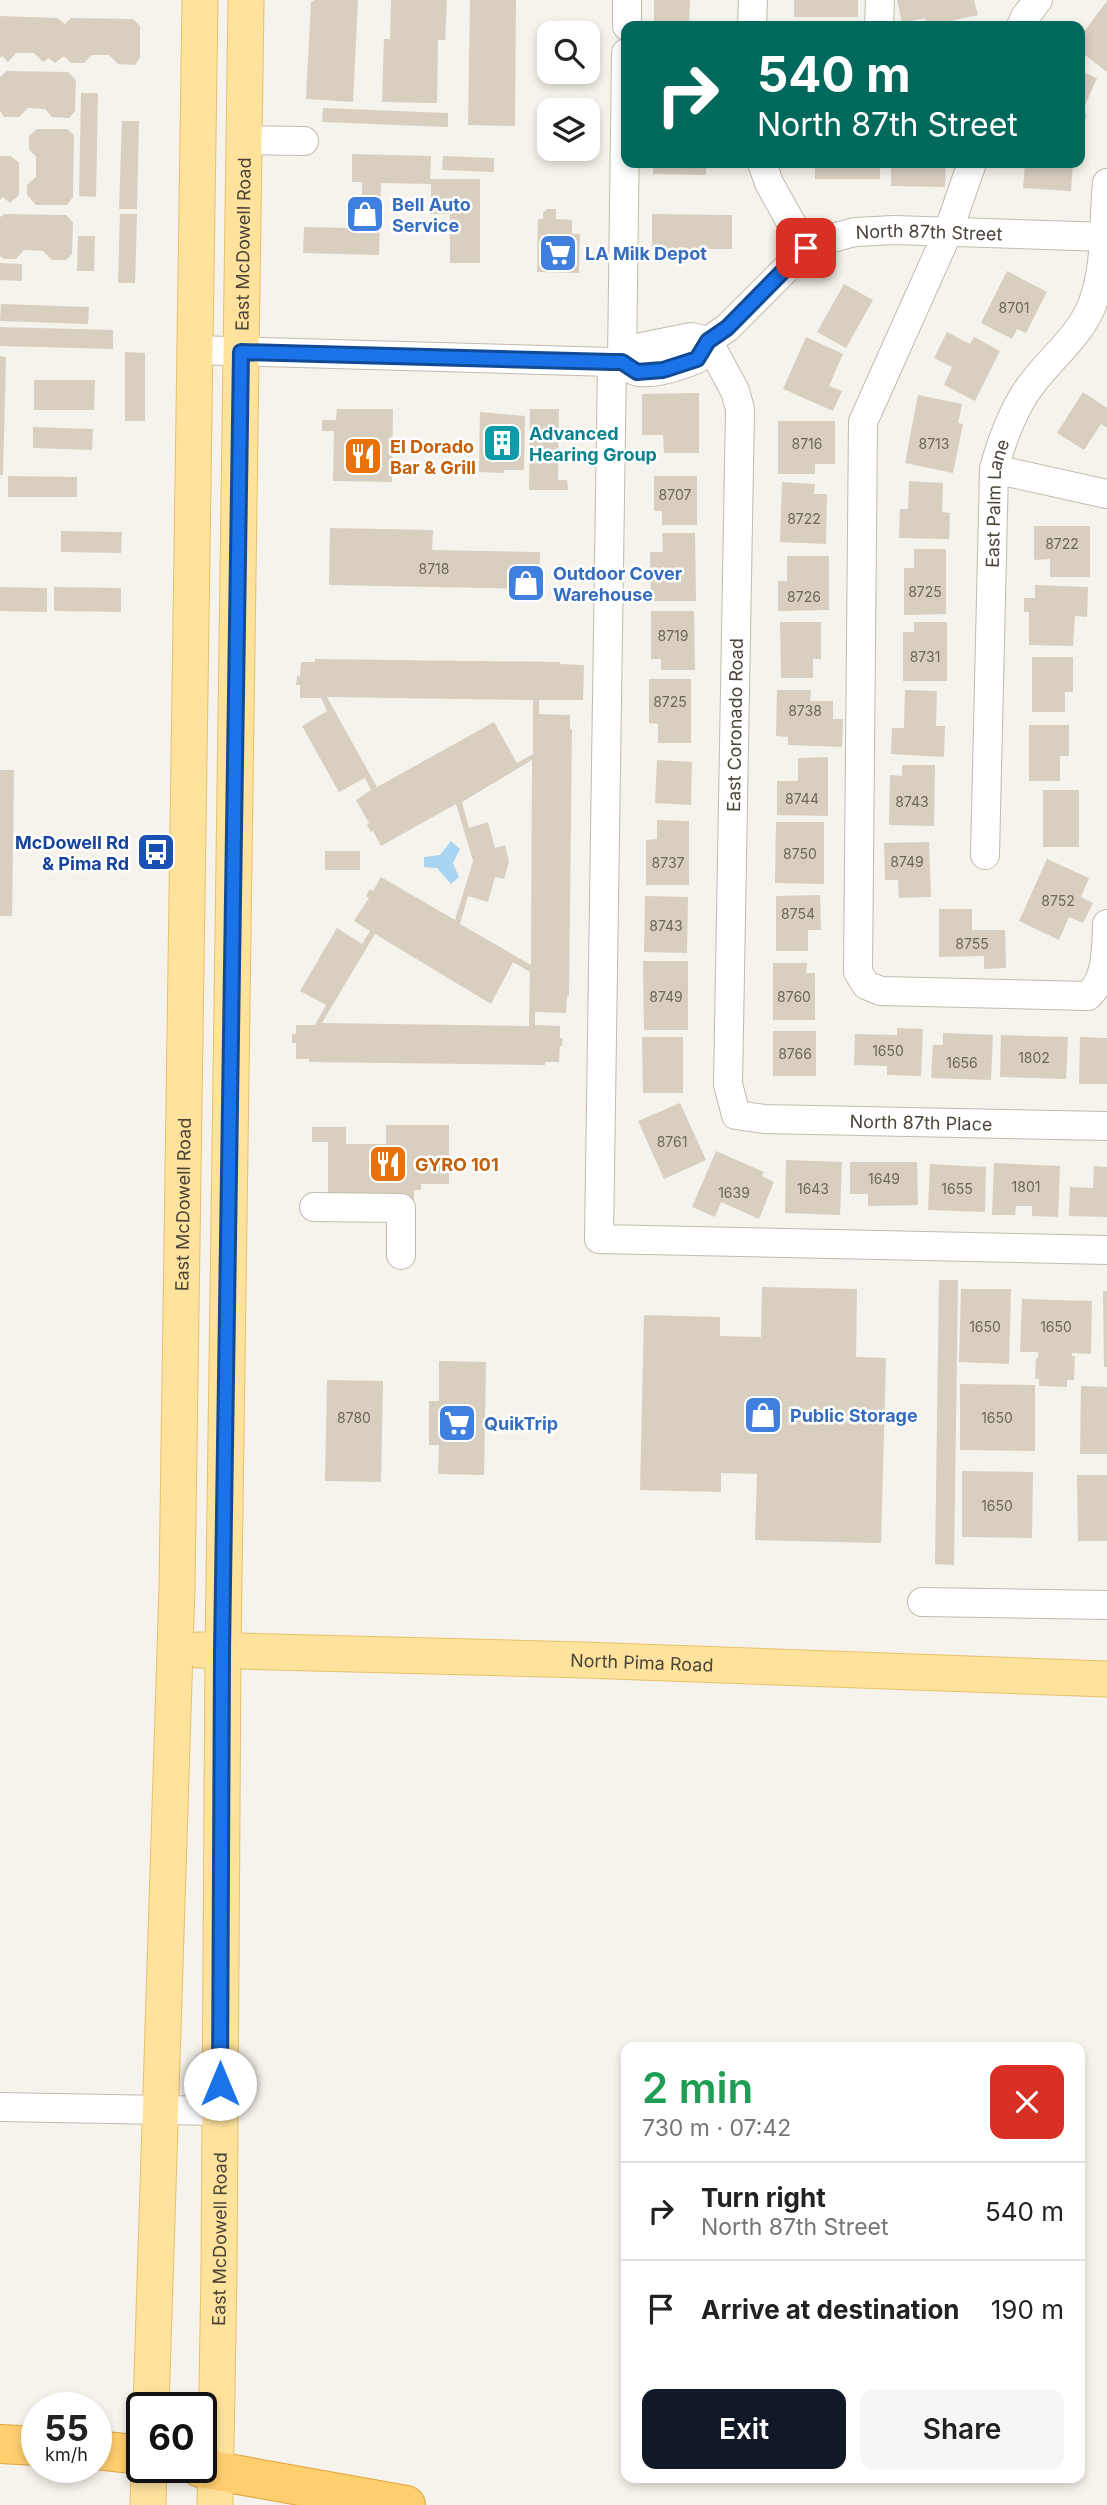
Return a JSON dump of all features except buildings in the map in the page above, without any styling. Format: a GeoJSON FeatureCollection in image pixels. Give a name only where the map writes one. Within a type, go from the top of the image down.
{"type":"FeatureCollection","features":[{"type":"Feature","properties":{"kind":"highway"},"geometry":{"type":"LineString","coordinates":[[0,2444],[21,2445]]}},
{"type":"Feature","properties":{"kind":"highway"},"geometry":{"type":"LineString","coordinates":[[212,2484],[245,2474],[405,2505]]}},
{"type":"Feature","properties":{"kind":"main road","name":"East McDowell Road"},"geometry":{"type":"LineString","coordinates":[[152,2392],[175,1649],[200,0]]}},
{"type":"Feature","properties":{"kind":"main road","name":"East McDowell Road"},"geometry":{"type":"LineString","coordinates":[[212,2484],[220,2111],[222,1651],[246,0]]}},
{"type":"Feature","properties":{"kind":"main road"},"geometry":{"type":"LineString","coordinates":[[190,630],[237,630]]}},
{"type":"Feature","properties":{"kind":"main road"},"geometry":{"type":"LineString","coordinates":[[184,1081],[231,1084]]}},
{"type":"Feature","properties":{"kind":"main road","name":"North Pima Road"},"geometry":{"type":"LineString","coordinates":[[175,1649],[584,1660],[984,1677],[1107,1679]]}},
{"type":"Feature","properties":{"kind":"main road"},"geometry":{"type":"LineString","coordinates":[[148,2505],[149,2483]]}},
{"type":"Feature","properties":{"kind":"street"},"geometry":{"type":"LineString","coordinates":[[627,0],[627,21]]}},
{"type":"Feature","properties":{"kind":"street"},"geometry":{"type":"LineString","coordinates":[[752,21],[753,0]]}},
{"type":"Feature","properties":{"kind":"street"},"geometry":{"type":"LineString","coordinates":[[879,21],[880,0]]}},
{"type":"Feature","properties":{"kind":"street"},"geometry":{"type":"LineString","coordinates":[[1023,21],[1038,0]]}},
{"type":"Feature","properties":{"kind":"street"},"geometry":{"type":"LineString","coordinates":[[244,140],[304,141]]}},
{"type":"Feature","properties":{"kind":"street"},"geometry":{"type":"LineString","coordinates":[[623,168],[599,1239],[1107,1250]]}},
{"type":"Feature","properties":{"kind":"street"},"geometry":{"type":"LineString","coordinates":[[764,168],[769,183],[806,248]]}},
{"type":"Feature","properties":{"kind":"street"},"geometry":{"type":"LineString","coordinates":[[970,168],[948,232],[863,422],[858,972],[866,985],[881,991],[1088,996],[1099,988],[1106,973],[1107,924]]}},
{"type":"Feature","properties":{"kind":"street","name":"East Palm Lane"},"geometry":{"type":"LineString","coordinates":[[985,855],[994,469],[1002,438],[1024,394],[1084,320],[1093,303],[1105,237],[1107,183]]}},
{"type":"Feature","properties":{"kind":"street","name":"North 87th Street"},"geometry":{"type":"LineString","coordinates":[[194,350],[617,362],[637,372],[663,370],[697,359],[708,341],[727,328],[806,248],[855,232],[894,230],[1105,237]]}},
{"type":"Feature","properties":{"kind":"street","name":"East Coronado Road"},"geometry":{"type":"LineString","coordinates":[[708,341],[735,391],[740,409],[728,1084],[736,1115]]}},
{"type":"Feature","properties":{"kind":"street"},"geometry":{"type":"LineString","coordinates":[[994,469],[1107,494]]}},
{"type":"Feature","properties":{"kind":"street","name":"North 87th Place"},"geometry":{"type":"LineString","coordinates":[[736,1115],[764,1119],[1107,1126]]}},
{"type":"Feature","properties":{"kind":"street"},"geometry":{"type":"LineString","coordinates":[[314,1207],[401,1208],[401,1255]]}},
{"type":"Feature","properties":{"kind":"street"},"geometry":{"type":"LineString","coordinates":[[922,1602],[1107,1605]]}},
{"type":"Feature","properties":{"kind":"street"},"geometry":{"type":"LineString","coordinates":[[0,2107],[220,2111]]}},
{"type":"Feature","properties":{"kind":"water"},"geometry":{"type":"Polygon","coordinates":[[[451,841],[460,849],[453,863],[459,877],[451,884],[437,868],[424,867],[424,857],[440,855],[451,841]]]}},
{"type":"Feature","properties":{"kind":"place","name":"Bell Auto Service"},"geometry":{"type":"Point","coordinates":[365,214]}},
{"type":"Feature","properties":{"kind":"place","name":"LA Milk Depot"},"geometry":{"type":"Point","coordinates":[558,253]}},
{"type":"Feature","properties":{"kind":"place","name":"Advanced Hearing Group"},"geometry":{"type":"Point","coordinates":[502,443]}},
{"type":"Feature","properties":{"kind":"place","name":"El Dorado Bar & Grill"},"geometry":{"type":"Point","coordinates":[363,456]}},
{"type":"Feature","properties":{"kind":"place","name":"Outdoor Cover Warehouse"},"geometry":{"type":"Point","coordinates":[526,583]}},
{"type":"Feature","properties":{"kind":"place","name":"McDowell Rd & Pima Rd"},"geometry":{"type":"Point","coordinates":[156,852]}},
{"type":"Feature","properties":{"kind":"place","name":"GYRO 101"},"geometry":{"type":"Point","coordinates":[388,1164]}},
{"type":"Feature","properties":{"kind":"place","name":"Public Storage"},"geometry":{"type":"Point","coordinates":[763,1415]}},
{"type":"Feature","properties":{"kind":"place","name":"QuikTrip"},"geometry":{"type":"Point","coordinates":[457,1423]}},
{"type":"Feature","properties":{"kind":"route"},"geometry":{"type":"LineString","coordinates":[[220,2084],[222,1651],[241,352],[622,362],[637,372],[663,370],[697,359],[708,341],[727,328],[806,248]]}}]}
